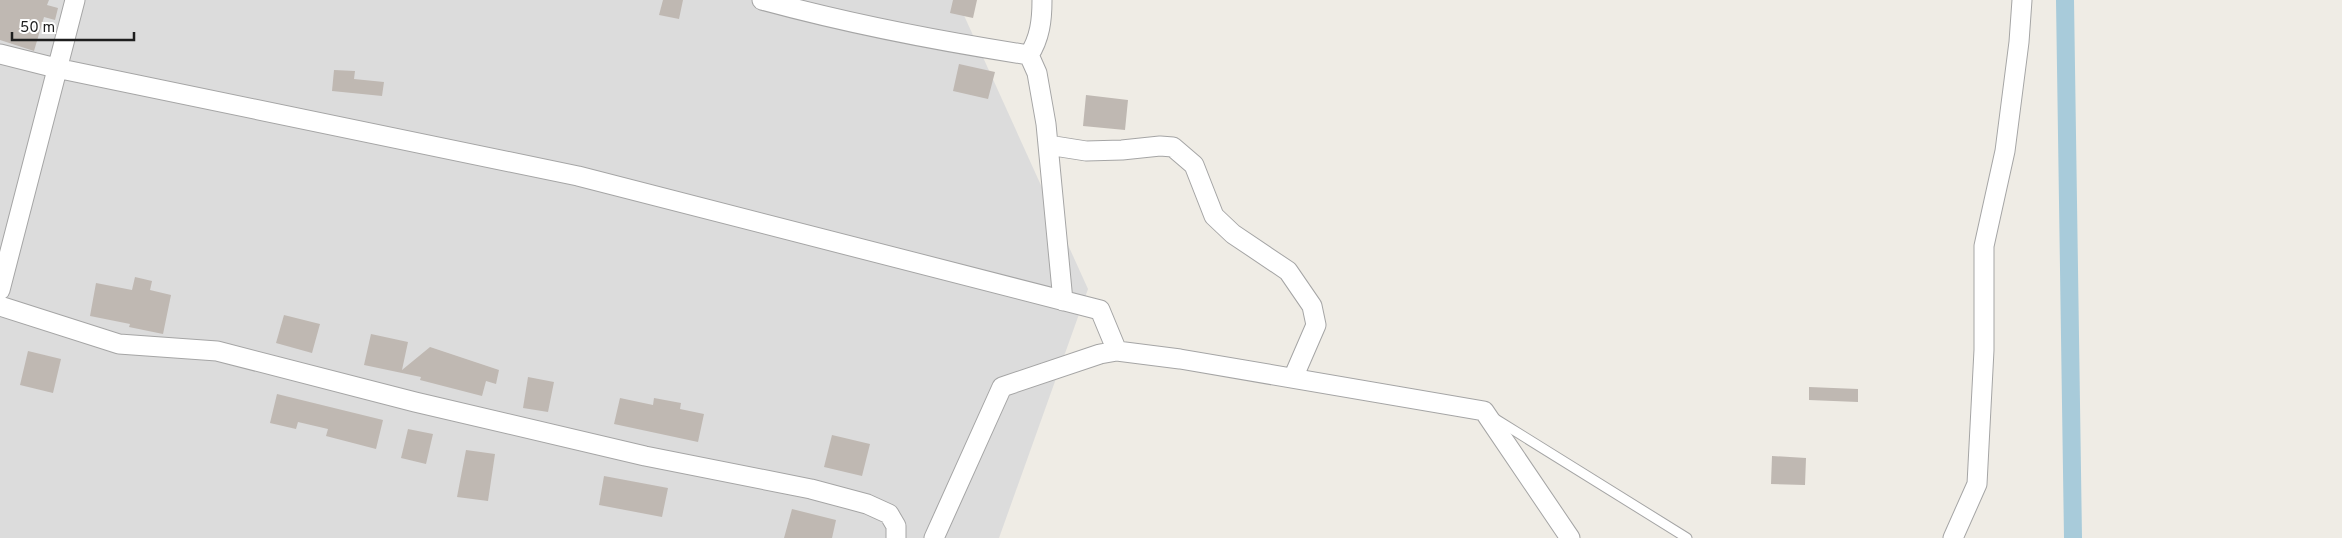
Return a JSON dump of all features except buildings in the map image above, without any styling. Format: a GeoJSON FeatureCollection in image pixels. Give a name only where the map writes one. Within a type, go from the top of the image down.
{"type":"FeatureCollection","features":[{"type":"Feature","properties":{"kind":"street"},"geometry":{"type":"LineString","coordinates":[[0,290],[75,0]]}},
{"type":"Feature","properties":{"kind":"street"},"geometry":{"type":"LineString","coordinates":[[762,0],[830,18],[926,39],[1029,55]]}},
{"type":"Feature","properties":{"kind":"street"},"geometry":{"type":"LineString","coordinates":[[1029,55],[1036,43],[1042,18],[1042,0]]}},
{"type":"Feature","properties":{"kind":"street"},"geometry":{"type":"LineString","coordinates":[[1953,538],[1977,484],[1984,350],[1984,246],[2005,151],[2019,42],[2022,0]]}},
{"type":"Feature","properties":{"kind":"street"},"geometry":{"type":"LineString","coordinates":[[0,54],[56,68],[578,176],[1063,300],[1100,310],[1117,351]]}},
{"type":"Feature","properties":{"kind":"street"},"geometry":{"type":"LineString","coordinates":[[1029,55],[1037,72],[1048,145],[1063,300]]}},
{"type":"Feature","properties":{"kind":"street"},"geometry":{"type":"LineString","coordinates":[[1048,145],[1086,151],[1160,146],[1173,147],[1194,165],[1214,216],[1233,234],[1288,271],[1312,306],[1316,325],[1293,378]]}},
{"type":"Feature","properties":{"kind":"street"},"geometry":{"type":"LineString","coordinates":[[0,306],[119,344],[217,351],[415,402],[645,456],[812,489],[867,504],[889,514],[896,526],[896,538]]}},
{"type":"Feature","properties":{"kind":"street"},"geometry":{"type":"LineString","coordinates":[[934,538],[1002,387],[1100,354],[1117,351],[1180,358],[1484,411],[1570,538]]}},
{"type":"Feature","properties":{"kind":"lane"},"geometry":{"type":"LineString","coordinates":[[1484,411],[1687,538]]}},
{"type":"Feature","properties":{"kind":"shaded area"},"geometry":{"type":"Polygon","coordinates":[[[0,0],[957,0],[1088,289],[999,538],[0,538],[0,0]]]}},
{"type":"Feature","properties":{"kind":"waterway"},"geometry":{"type":"LineString","coordinates":[[2065,0],[2073,538]]}}]}
